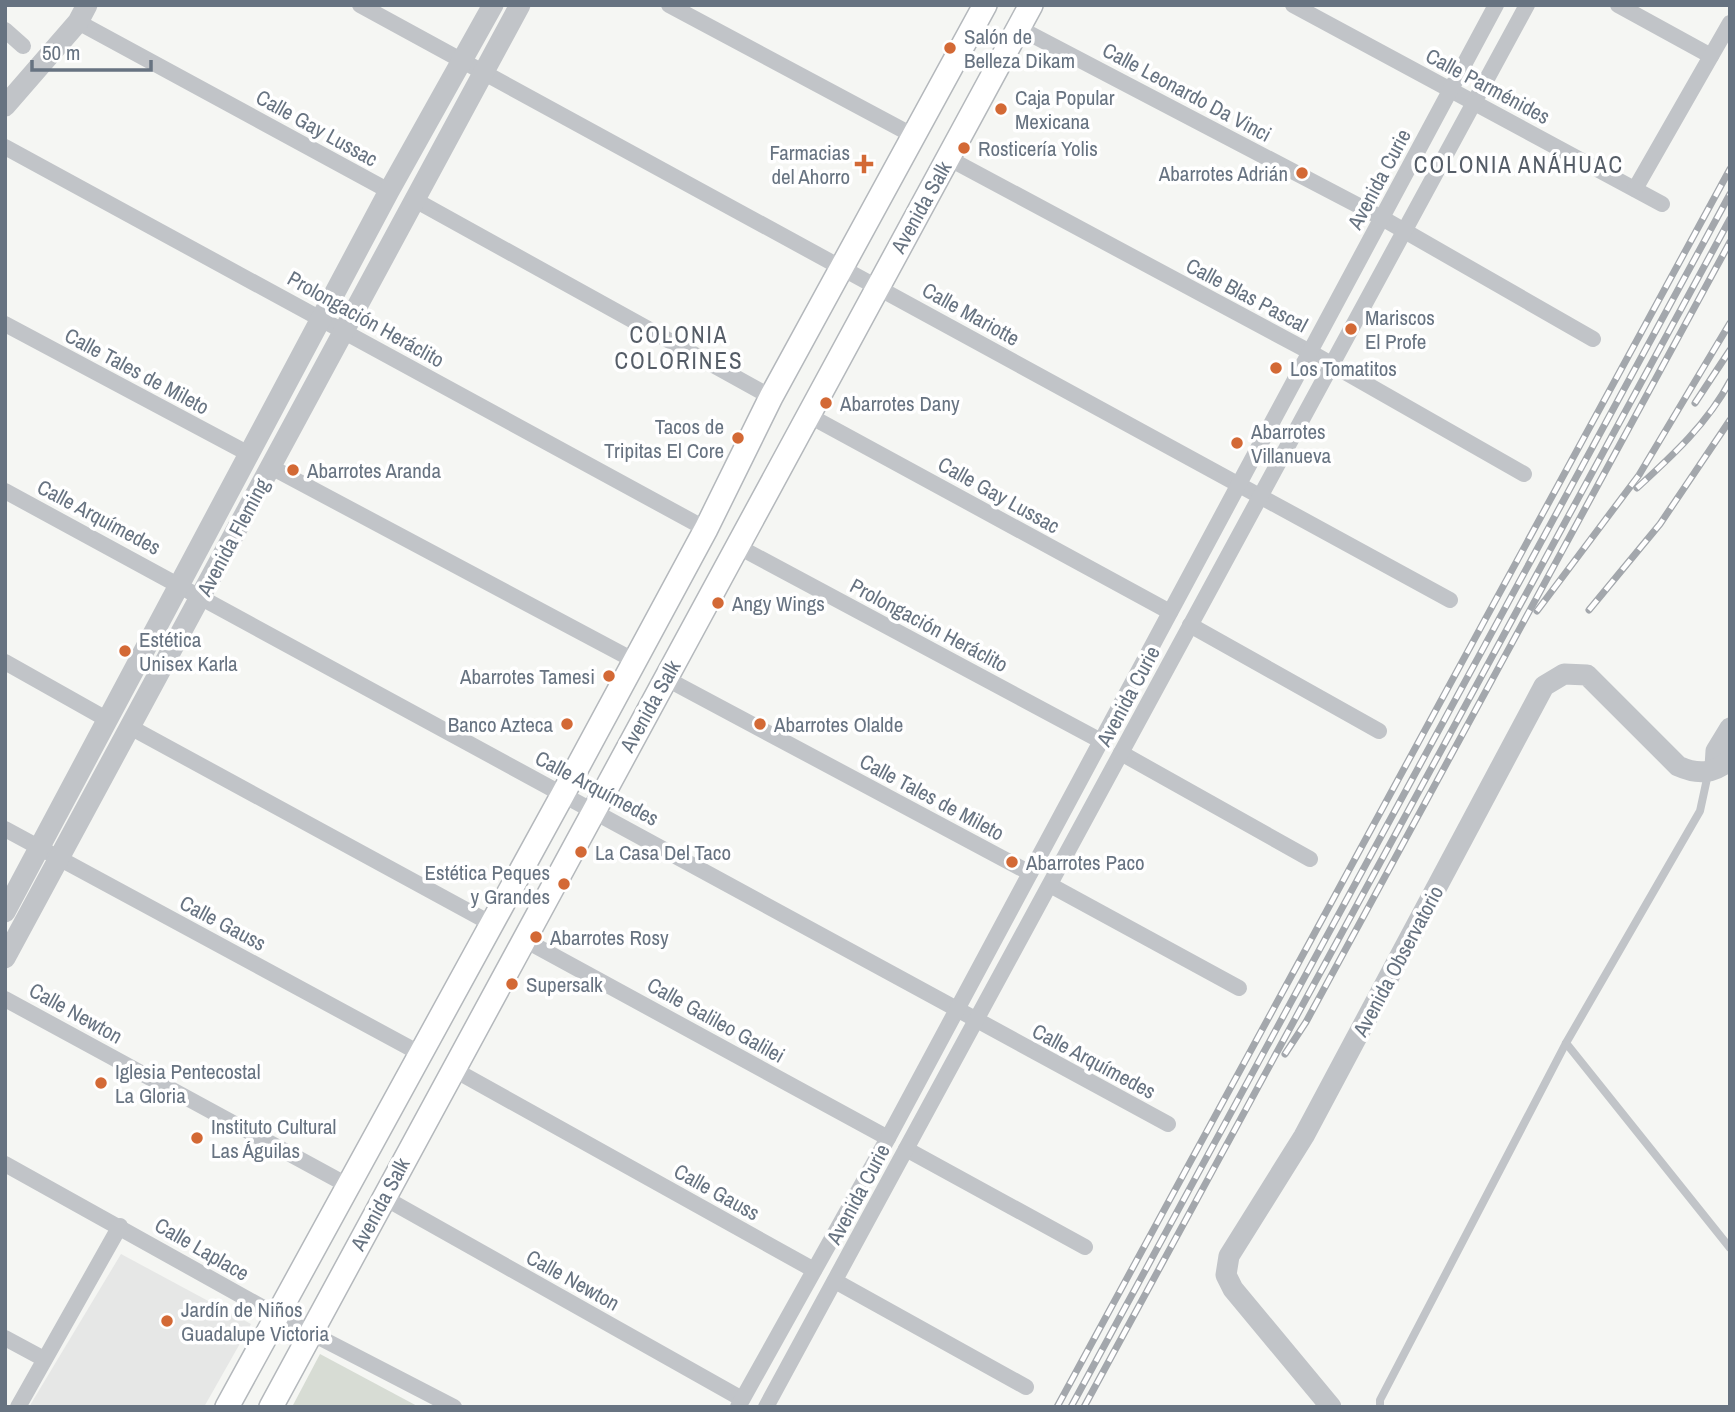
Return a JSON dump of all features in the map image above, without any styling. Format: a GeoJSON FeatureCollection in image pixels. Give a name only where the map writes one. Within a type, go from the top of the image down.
{"type":"FeatureCollection","features":[{"type":"Feature","properties":{"kind":"main road","name":"Avenida Salk"},"geometry":{"type":"LineString","coordinates":[[227,1407],[635,661],[706,529],[771,397],[985,5]]}},
{"type":"Feature","properties":{"kind":"main road","name":"Avenida Salk"},"geometry":{"type":"LineString","coordinates":[[271,1407],[1031,5]]}},
{"type":"Feature","properties":{"kind":"street","name":"Calle Mariotte"},"geometry":{"type":"LineString","coordinates":[[360,5],[1450,600]]}},
{"type":"Feature","properties":{"kind":"street","name":"Avenida Fleming"},"geometry":{"type":"LineString","coordinates":[[5,912],[389,191],[493,5]]}},
{"type":"Feature","properties":{"kind":"street","name":"Avenida Fleming"},"geometry":{"type":"LineString","coordinates":[[5,958],[520,5]]}},
{"type":"Feature","properties":{"kind":"street"},"geometry":{"type":"LineString","coordinates":[[668,5],[914,136]]}},
{"type":"Feature","properties":{"kind":"street","name":"Calle Parménides"},"geometry":{"type":"LineString","coordinates":[[1293,5],[1662,204]]}},
{"type":"Feature","properties":{"kind":"street","name":"Avenida Curie"},"geometry":{"type":"LineString","coordinates":[[740,1403],[888,1138],[1496,5]]}},
{"type":"Feature","properties":{"kind":"street","name":"Avenida Curie"},"geometry":{"type":"LineString","coordinates":[[766,1407],[1527,5]]}},
{"type":"Feature","properties":{"kind":"street"},"geometry":{"type":"LineString","coordinates":[[1624,7],[1711,56]]}},
{"type":"Feature","properties":{"kind":"street"},"geometry":{"type":"LineString","coordinates":[[5,106],[82,13]]}},
{"type":"Feature","properties":{"kind":"street","name":"Calle Gay Lussac"},"geometry":{"type":"LineString","coordinates":[[82,13],[389,191]]}},
{"type":"Feature","properties":{"kind":"street"},"geometry":{"type":"LineString","coordinates":[[1635,189],[1730,23]]}},
{"type":"Feature","properties":{"kind":"street","name":"Calle Leonardo Da Vinci"},"geometry":{"type":"LineString","coordinates":[[1019,28],[1382,218],[1592,338]]}},
{"type":"Feature","properties":{"kind":"street"},"geometry":{"type":"LineString","coordinates":[[5,30],[23,46]]}},
{"type":"Feature","properties":{"kind":"street","name":"Prolongación Heráclito"},"geometry":{"type":"LineString","coordinates":[[5,147],[706,529]]}},
{"type":"Feature","properties":{"kind":"street","name":"Calle Blas Pascal"},"geometry":{"type":"LineString","coordinates":[[948,158],[1310,352],[1524,474]]}},
{"type":"Feature","properties":{"kind":"street"},"geometry":{"type":"LineString","coordinates":[[415,200],[771,397]]}},
{"type":"Feature","properties":{"kind":"street","name":"Calle Tales de Mileto"},"geometry":{"type":"LineString","coordinates":[[5,324],[249,454]]}},
{"type":"Feature","properties":{"kind":"street","name":"Calle Gay Lussac"},"geometry":{"type":"LineString","coordinates":[[808,415],[1170,612]]}},
{"type":"Feature","properties":{"kind":"street"},"geometry":{"type":"LineString","coordinates":[[271,467],[635,661]]}},
{"type":"Feature","properties":{"kind":"street","name":"Calle Arquímedes"},"geometry":{"type":"LineString","coordinates":[[5,491],[202,595],[1168,1124]]}},
{"type":"Feature","properties":{"kind":"street","name":"Prolongación Heráclito"},"geometry":{"type":"LineString","coordinates":[[737,546],[1101,741]]}},
{"type":"Feature","properties":{"kind":"street"},"geometry":{"type":"LineString","coordinates":[[1190,625],[1379,731]]}},
{"type":"Feature","properties":{"kind":"street"},"geometry":{"type":"LineString","coordinates":[[5,662],[108,720]]}},
{"type":"Feature","properties":{"kind":"street","name":"Avenida Observatorio"},"geometry":{"type":"LineString","coordinates":[[1331,1407],[1233,1289],[1227,1275],[1229,1256],[1304,1136],[1544,686],[1564,674],[1587,675],[1678,766],[1693,773],[1721,763]]}},
{"type":"Feature","properties":{"kind":"street","name":"Calle Tales de Mileto"},"geometry":{"type":"LineString","coordinates":[[665,678],[1030,873]]}},
{"type":"Feature","properties":{"kind":"street"},"geometry":{"type":"LineString","coordinates":[[130,727],[490,923]]}},
{"type":"Feature","properties":{"kind":"street"},"geometry":{"type":"LineString","coordinates":[[1721,763],[1730,728]]}},
{"type":"Feature","properties":{"kind":"street"},"geometry":{"type":"LineString","coordinates":[[1121,753],[1310,859]]}},
{"type":"Feature","properties":{"kind":"street","name":"Calle Gauss"},"geometry":{"type":"LineString","coordinates":[[5,829],[421,1054]]}},
{"type":"Feature","properties":{"kind":"street"},"geometry":{"type":"LineString","coordinates":[[1050,885],[1239,988]]}},
{"type":"Feature","properties":{"kind":"street","name":"Calle Galileo Galilei"},"geometry":{"type":"LineString","coordinates":[[523,939],[888,1138]]}},
{"type":"Feature","properties":{"kind":"street","name":"Calle Newton"},"geometry":{"type":"LineString","coordinates":[[5,999],[347,1185]]}},
{"type":"Feature","properties":{"kind":"street","name":"Calle Gauss"},"geometry":{"type":"LineString","coordinates":[[453,1069],[814,1269]]}},
{"type":"Feature","properties":{"kind":"street"},"geometry":{"type":"LineString","coordinates":[[906,1149],[1084,1247]]}},
{"type":"Feature","properties":{"kind":"street","name":"Calle Laplace"},"geometry":{"type":"LineString","coordinates":[[5,1164],[276,1315],[454,1407]]}},
{"type":"Feature","properties":{"kind":"street","name":"Calle Newton"},"geometry":{"type":"LineString","coordinates":[[383,1197],[740,1403]]}},
{"type":"Feature","properties":{"kind":"street"},"geometry":{"type":"LineString","coordinates":[[18,1407],[120,1226]]}},
{"type":"Feature","properties":{"kind":"street"},"geometry":{"type":"LineString","coordinates":[[835,1281],[1026,1387]]}},
{"type":"Feature","properties":{"kind":"street"},"geometry":{"type":"LineString","coordinates":[[5,1338],[44,1359]]}},
{"type":"Feature","properties":{"kind":"lane"},"geometry":{"type":"LineString","coordinates":[[1380,1407],[1380,1400],[1566,1043],[1700,811],[1721,763]]}},
{"type":"Feature","properties":{"kind":"lane"},"geometry":{"type":"LineString","coordinates":[[1566,1043],[1730,1248]]}},
{"type":"Feature","properties":{"kind":"shaded area"},"geometry":{"type":"Polygon","coordinates":[[[121,1254],[251,1324],[204,1407],[29,1407],[121,1254]]]}},
{"type":"Feature","properties":{"kind":"shaded area"},"geometry":{"type":"Polygon","coordinates":[[[320,1354],[419,1407],[292,1407],[320,1354]]]}},
{"type":"Feature","properties":{"kind":"railway"},"geometry":{"type":"LineString","coordinates":[[1057,1407],[1730,169]]}},
{"type":"Feature","properties":{"kind":"railway"},"geometry":{"type":"LineString","coordinates":[[1071,1407],[1730,194]]}},
{"type":"Feature","properties":{"kind":"railway"},"geometry":{"type":"LineString","coordinates":[[1084,1407],[1730,219]]}},
{"type":"Feature","properties":{"kind":"railway"},"geometry":{"type":"LineString","coordinates":[[1285,1054],[1306,1022],[1730,242]]}},
{"type":"Feature","properties":{"kind":"railway"},"geometry":{"type":"LineString","coordinates":[[1537,611],[1639,475],[1730,323]]}},
{"type":"Feature","properties":{"kind":"railway"},"geometry":{"type":"LineString","coordinates":[[1695,403],[1730,350]]}},
{"type":"Feature","properties":{"kind":"railway"},"geometry":{"type":"LineString","coordinates":[[1637,488],[1700,425],[1730,381]]}},
{"type":"Feature","properties":{"kind":"railway"},"geometry":{"type":"LineString","coordinates":[[1589,610],[1660,524],[1730,420]]}},
{"type":"Feature","properties":{"kind":"place","name":"Salón de Belleza Dikam"},"geometry":{"type":"Point","coordinates":[950,48]}},
{"type":"Feature","properties":{"kind":"place","name":"Caja Popular Mexicana"},"geometry":{"type":"Point","coordinates":[1001,109]}},
{"type":"Feature","properties":{"kind":"place","name":"Rosticería Yolis"},"geometry":{"type":"Point","coordinates":[964,148]}},
{"type":"Feature","properties":{"kind":"place","name":"Farmacias del Ahorro"},"geometry":{"type":"Point","coordinates":[864,164]}},
{"type":"Feature","properties":{"kind":"place","name":"Abarrotes Adrián"},"geometry":{"type":"Point","coordinates":[1302,173]}},
{"type":"Feature","properties":{"kind":"place","name":"Mariscos El Profe"},"geometry":{"type":"Point","coordinates":[1351,329]}},
{"type":"Feature","properties":{"kind":"place","name":"Los Tomatitos"},"geometry":{"type":"Point","coordinates":[1276,368]}},
{"type":"Feature","properties":{"kind":"place","name":"Abarrotes Dany"},"geometry":{"type":"Point","coordinates":[826,403]}},
{"type":"Feature","properties":{"kind":"place","name":"Tacos de Tripitas El Core"},"geometry":{"type":"Point","coordinates":[738,438]}},
{"type":"Feature","properties":{"kind":"place","name":"Abarrotes Villanueva"},"geometry":{"type":"Point","coordinates":[1237,443]}},
{"type":"Feature","properties":{"kind":"place","name":"Abarrotes Aranda"},"geometry":{"type":"Point","coordinates":[293,470]}},
{"type":"Feature","properties":{"kind":"place","name":"Angy Wings"},"geometry":{"type":"Point","coordinates":[718,603]}},
{"type":"Feature","properties":{"kind":"place","name":"Estética Unisex Karla"},"geometry":{"type":"Point","coordinates":[125,651]}},
{"type":"Feature","properties":{"kind":"place","name":"Abarrotes Tamesi"},"geometry":{"type":"Point","coordinates":[609,676]}},
{"type":"Feature","properties":{"kind":"place","name":"Banco Azteca"},"geometry":{"type":"Point","coordinates":[567,724]}},
{"type":"Feature","properties":{"kind":"place","name":"Abarrotes Olalde"},"geometry":{"type":"Point","coordinates":[760,724]}},
{"type":"Feature","properties":{"kind":"place","name":"La Casa Del Taco"},"geometry":{"type":"Point","coordinates":[581,852]}},
{"type":"Feature","properties":{"kind":"place","name":"Abarrotes Paco"},"geometry":{"type":"Point","coordinates":[1012,862]}},
{"type":"Feature","properties":{"kind":"place","name":"Estética Peques y Grandes"},"geometry":{"type":"Point","coordinates":[564,884]}},
{"type":"Feature","properties":{"kind":"place","name":"Abarrotes Rosy"},"geometry":{"type":"Point","coordinates":[536,937]}},
{"type":"Feature","properties":{"kind":"place","name":"Supersalk"},"geometry":{"type":"Point","coordinates":[512,984]}},
{"type":"Feature","properties":{"kind":"place","name":"Iglesia Pentecostal La Gloria"},"geometry":{"type":"Point","coordinates":[101,1083]}},
{"type":"Feature","properties":{"kind":"place","name":"Instituto Cultural Las Águilas"},"geometry":{"type":"Point","coordinates":[197,1138]}},
{"type":"Feature","properties":{"kind":"place","name":"Jardín de Niños Guadalupe Victoria"},"geometry":{"type":"Point","coordinates":[167,1321]}},
{"type":"Feature","properties":{"kind":"district","name":"COLONIA ANÁHUAC"},"geometry":{"type":"Point","coordinates":[1519,164]}},
{"type":"Feature","properties":{"kind":"district","name":"COLONIA COLORINES"},"geometry":{"type":"Point","coordinates":[679,347]}}]}
